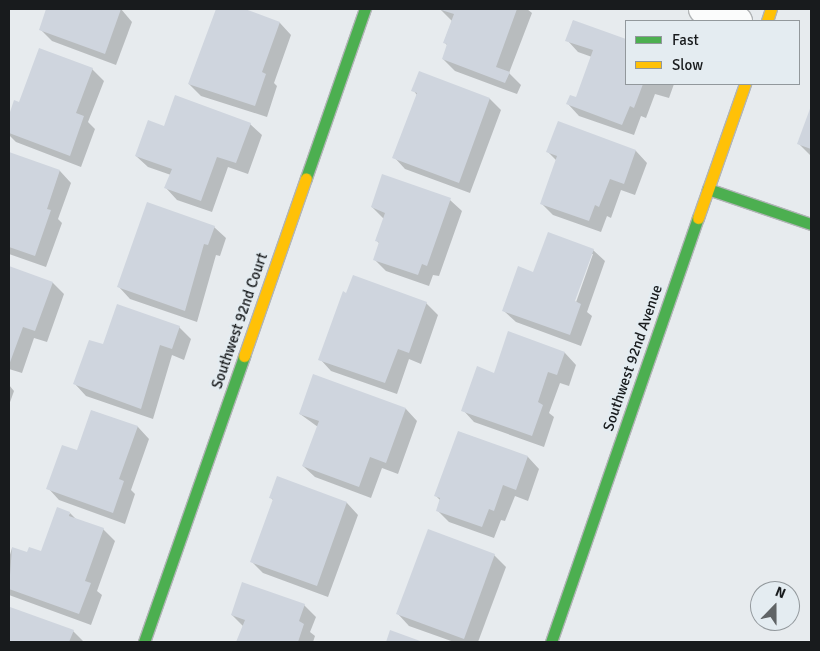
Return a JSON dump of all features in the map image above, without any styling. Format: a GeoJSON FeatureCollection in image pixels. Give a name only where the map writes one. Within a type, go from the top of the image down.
{"type":"FeatureCollection","features":[{"type":"Feature","properties":{"kind":"street","name":"Southwest 92nd Court"},"geometry":{"type":"LineString","coordinates":[[144,642],[365,9]]}},
{"type":"Feature","properties":{"kind":"street"},"geometry":{"type":"LineString","coordinates":[[703,9],[735,20]]}},
{"type":"Feature","properties":{"kind":"street","name":"Southwest 92nd Avenue"},"geometry":{"type":"LineString","coordinates":[[551,642],[745,85]]}},
{"type":"Feature","properties":{"kind":"street"},"geometry":{"type":"LineString","coordinates":[[708,189],[811,224]]}},
{"type":"Feature","properties":{"kind":"building"},"geometry":{"type":"Polygon","coordinates":[[[46,9],[121,9],[105,54],[39,30],[46,9]]]}},
{"type":"Feature","properties":{"kind":"building"},"geometry":{"type":"Polygon","coordinates":[[[216,9],[245,9],[280,22],[262,72],[266,74],[255,106],[188,84],[216,9]]]}},
{"type":"Feature","properties":{"kind":"building"},"geometry":{"type":"Polygon","coordinates":[[[438,9],[517,9],[496,67],[510,72],[505,83],[442,59],[447,44],[443,43],[454,14],[438,9]]]}},
{"type":"Feature","properties":{"kind":"building"},"geometry":{"type":"Polygon","coordinates":[[[573,20],[625,39],[625,85],[643,85],[634,108],[630,106],[622,125],[566,104],[570,95],[576,97],[593,50],[565,41],[573,20]]]}},
{"type":"Feature","properties":{"kind":"building"},"geometry":{"type":"Polygon","coordinates":[[[39,48],[93,68],[76,113],[84,116],[70,156],[9,133],[9,115],[14,100],[19,102],[39,48]]]}},
{"type":"Feature","properties":{"kind":"building"},"geometry":{"type":"Polygon","coordinates":[[[419,71],[490,98],[459,183],[392,158],[417,93],[411,91],[419,71]]]}},
{"type":"Feature","properties":{"kind":"building"},"geometry":{"type":"Polygon","coordinates":[[[175,95],[251,123],[236,163],[217,157],[201,201],[164,188],[172,169],[135,156],[148,120],[164,126],[175,95]]]}},
{"type":"Feature","properties":{"kind":"building"},"geometry":{"type":"Polygon","coordinates":[[[811,106],[811,149],[797,144],[811,106]]]}},
{"type":"Feature","properties":{"kind":"building"},"geometry":{"type":"Polygon","coordinates":[[[558,121],[636,150],[624,184],[610,179],[599,207],[595,205],[589,221],[540,204],[557,156],[546,152],[558,121]]]}},
{"type":"Feature","properties":{"kind":"building"},"geometry":{"type":"Polygon","coordinates":[[[9,152],[60,170],[47,209],[51,210],[35,256],[9,247],[9,152]]]}},
{"type":"Feature","properties":{"kind":"building"},"geometry":{"type":"Polygon","coordinates":[[[382,174],[451,198],[427,266],[422,264],[418,275],[373,260],[379,242],[375,241],[385,213],[371,207],[382,174]]]}},
{"type":"Feature","properties":{"kind":"building"},"geometry":{"type":"Polygon","coordinates":[[[147,202],[215,226],[208,245],[204,244],[185,311],[117,287],[147,202]]]}},
{"type":"Feature","properties":{"kind":"building"},"geometry":{"type":"Polygon","coordinates":[[[548,232],[594,249],[575,301],[581,304],[570,335],[502,311],[518,266],[533,272],[548,232]]]}},
{"type":"Feature","properties":{"kind":"building"},"geometry":{"type":"Polygon","coordinates":[[[9,266],[53,282],[35,331],[23,327],[9,365],[9,266]]]}},
{"type":"Feature","properties":{"kind":"building"},"geometry":{"type":"Polygon","coordinates":[[[353,275],[427,302],[409,353],[398,349],[385,383],[318,360],[343,291],[346,293],[353,275]]]}},
{"type":"Feature","properties":{"kind":"building"},"geometry":{"type":"Polygon","coordinates":[[[117,304],[180,326],[172,349],[160,345],[141,409],[73,384],[89,340],[103,344],[117,304]]]}},
{"type":"Feature","properties":{"kind":"building"},"geometry":{"type":"Polygon","coordinates":[[[508,331],[565,352],[557,375],[548,372],[538,402],[543,405],[532,436],[461,411],[477,366],[494,373],[508,331]]]}},
{"type":"Feature","properties":{"kind":"building"},"geometry":{"type":"Polygon","coordinates":[[[313,374],[406,408],[386,463],[370,457],[359,487],[302,466],[319,421],[299,414],[313,374]]]}},
{"type":"Feature","properties":{"kind":"building"},"geometry":{"type":"Polygon","coordinates":[[[91,410],[138,426],[119,479],[124,481],[113,513],[46,489],[62,445],[77,450],[91,410]]]}},
{"type":"Feature","properties":{"kind":"building"},"geometry":{"type":"Polygon","coordinates":[[[458,431],[528,456],[516,490],[503,485],[494,511],[489,509],[482,527],[436,511],[440,498],[434,496],[458,431]]]}},
{"type":"Feature","properties":{"kind":"building"},"geometry":{"type":"Polygon","coordinates":[[[277,476],[347,502],[317,586],[250,562],[273,499],[269,498],[277,476]]]}},
{"type":"Feature","properties":{"kind":"building"},"geometry":{"type":"Polygon","coordinates":[[[57,507],[70,512],[69,516],[104,528],[85,581],[91,583],[79,614],[9,589],[12,547],[27,552],[29,547],[41,551],[57,507]]]}},
{"type":"Feature","properties":{"kind":"building"},"geometry":{"type":"Polygon","coordinates":[[[428,529],[495,554],[464,639],[396,614],[428,529]]]}},
{"type":"Feature","properties":{"kind":"building"},"geometry":{"type":"Polygon","coordinates":[[[242,582],[305,604],[299,621],[304,624],[298,642],[236,642],[245,620],[231,615],[242,582]]]}},
{"type":"Feature","properties":{"kind":"building"},"geometry":{"type":"Polygon","coordinates":[[[10,607],[74,630],[69,642],[9,642],[10,607]]]}},
{"type":"Feature","properties":{"kind":"building"},"geometry":{"type":"Polygon","coordinates":[[[390,630],[423,642],[386,642],[390,630]]]}},
{"type":"Feature","properties":{"kind":"traffic: fast"},"geometry":{"type":"LineString","coordinates":[[306,178],[365,9]]}},
{"type":"Feature","properties":{"kind":"traffic: fast"},"geometry":{"type":"LineString","coordinates":[[708,189],[811,224]]}},
{"type":"Feature","properties":{"kind":"traffic: fast"},"geometry":{"type":"LineString","coordinates":[[551,642],[698,218]]}},
{"type":"Feature","properties":{"kind":"traffic: fast"},"geometry":{"type":"LineString","coordinates":[[144,642],[244,356]]}},
{"type":"Feature","properties":{"kind":"traffic: slow"},"geometry":{"type":"LineString","coordinates":[[767,20],[771,9]]}},
{"type":"Feature","properties":{"kind":"traffic: slow"},"geometry":{"type":"LineString","coordinates":[[698,218],[745,85]]}},
{"type":"Feature","properties":{"kind":"traffic: slow"},"geometry":{"type":"LineString","coordinates":[[244,356],[306,178]]}}]}
